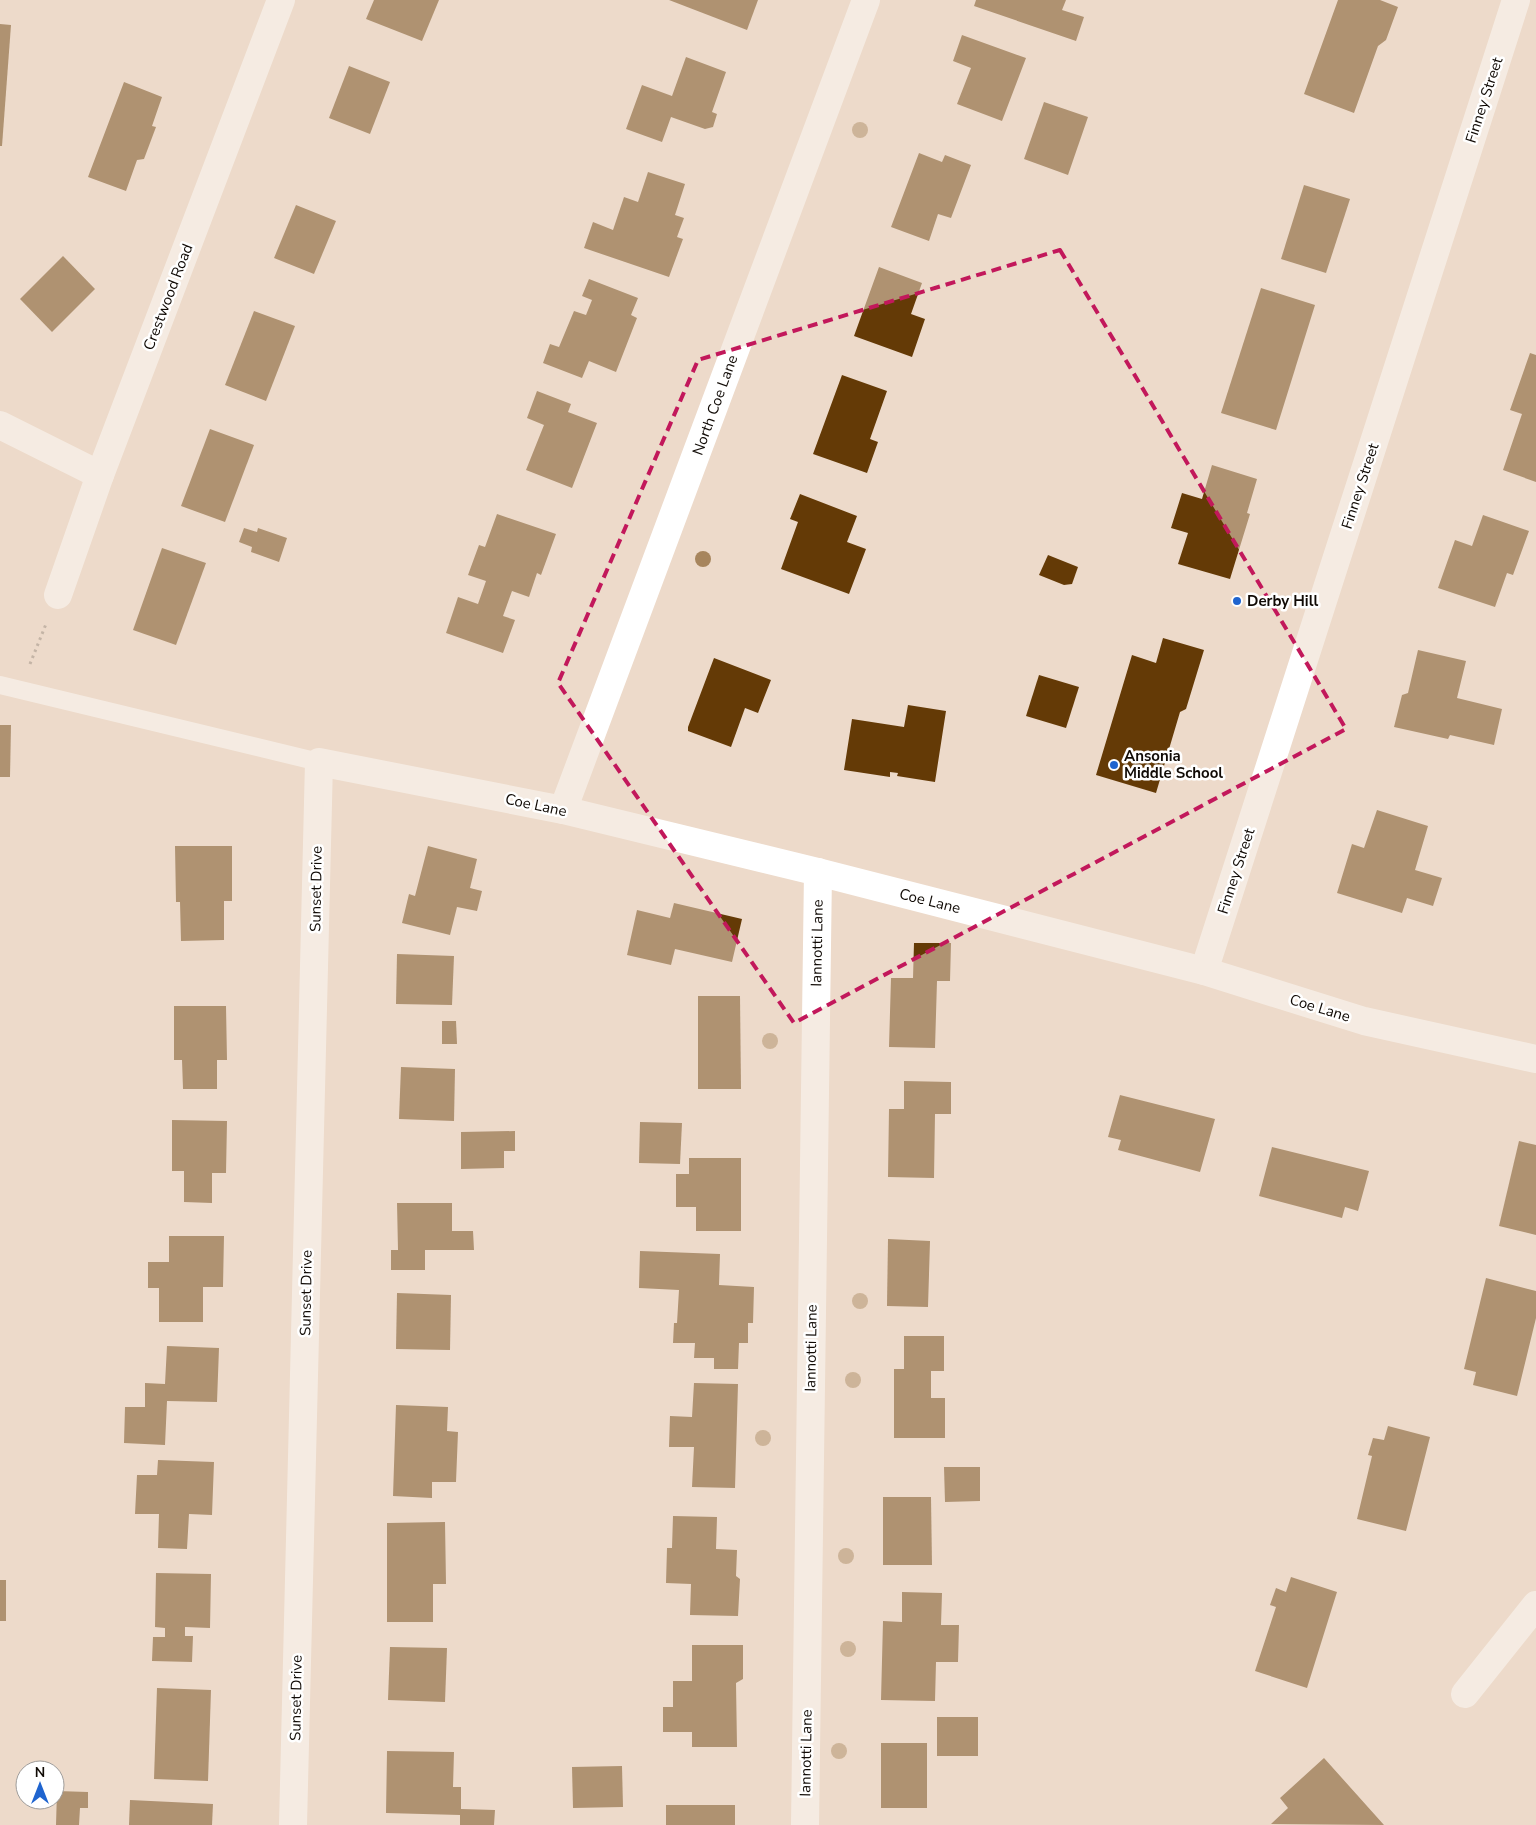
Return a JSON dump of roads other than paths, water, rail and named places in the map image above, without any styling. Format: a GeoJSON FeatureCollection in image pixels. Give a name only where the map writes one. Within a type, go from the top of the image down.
{"type":"FeatureCollection","features":[{"type":"Feature","properties":{"kind":"street","name":"Crestwood Road"},"geometry":{"type":"LineString","coordinates":[[58,595],[100,475],[281,0]]}},
{"type":"Feature","properties":{"kind":"street","name":"North Coe Lane"},"geometry":{"type":"LineString","coordinates":[[563,810],[866,0]]}},
{"type":"Feature","properties":{"kind":"street","name":"Finney Street"},"geometry":{"type":"LineString","coordinates":[[1204,971],[1516,0]]}},
{"type":"Feature","properties":{"kind":"street"},"geometry":{"type":"LineString","coordinates":[[0,426],[100,475]]}},
{"type":"Feature","properties":{"kind":"street","name":"Coe Lane"},"geometry":{"type":"LineString","coordinates":[[319,762],[563,810],[818,872],[1204,971],[1364,1021],[1536,1059]]}},
{"type":"Feature","properties":{"kind":"street","name":"Sunset Drive"},"geometry":{"type":"LineString","coordinates":[[293,1825],[319,762]]}},
{"type":"Feature","properties":{"kind":"street","name":"Iannotti Lane"},"geometry":{"type":"LineString","coordinates":[[805,1825],[818,872]]}},
{"type":"Feature","properties":{"kind":"street"},"geometry":{"type":"LineString","coordinates":[[1465,1694],[1536,1605]]}},
{"type":"Feature","properties":{"kind":"lane"},"geometry":{"type":"LineString","coordinates":[[0,685],[319,762]]}},
{"type":"Feature","properties":{"kind":"place","name":"Derby Hill"},"geometry":{"type":"Point","coordinates":[1237,601]}},
{"type":"Feature","properties":{"kind":"place","name":"Ansonia Middle School"},"geometry":{"type":"Point","coordinates":[1114,765]}}]}
